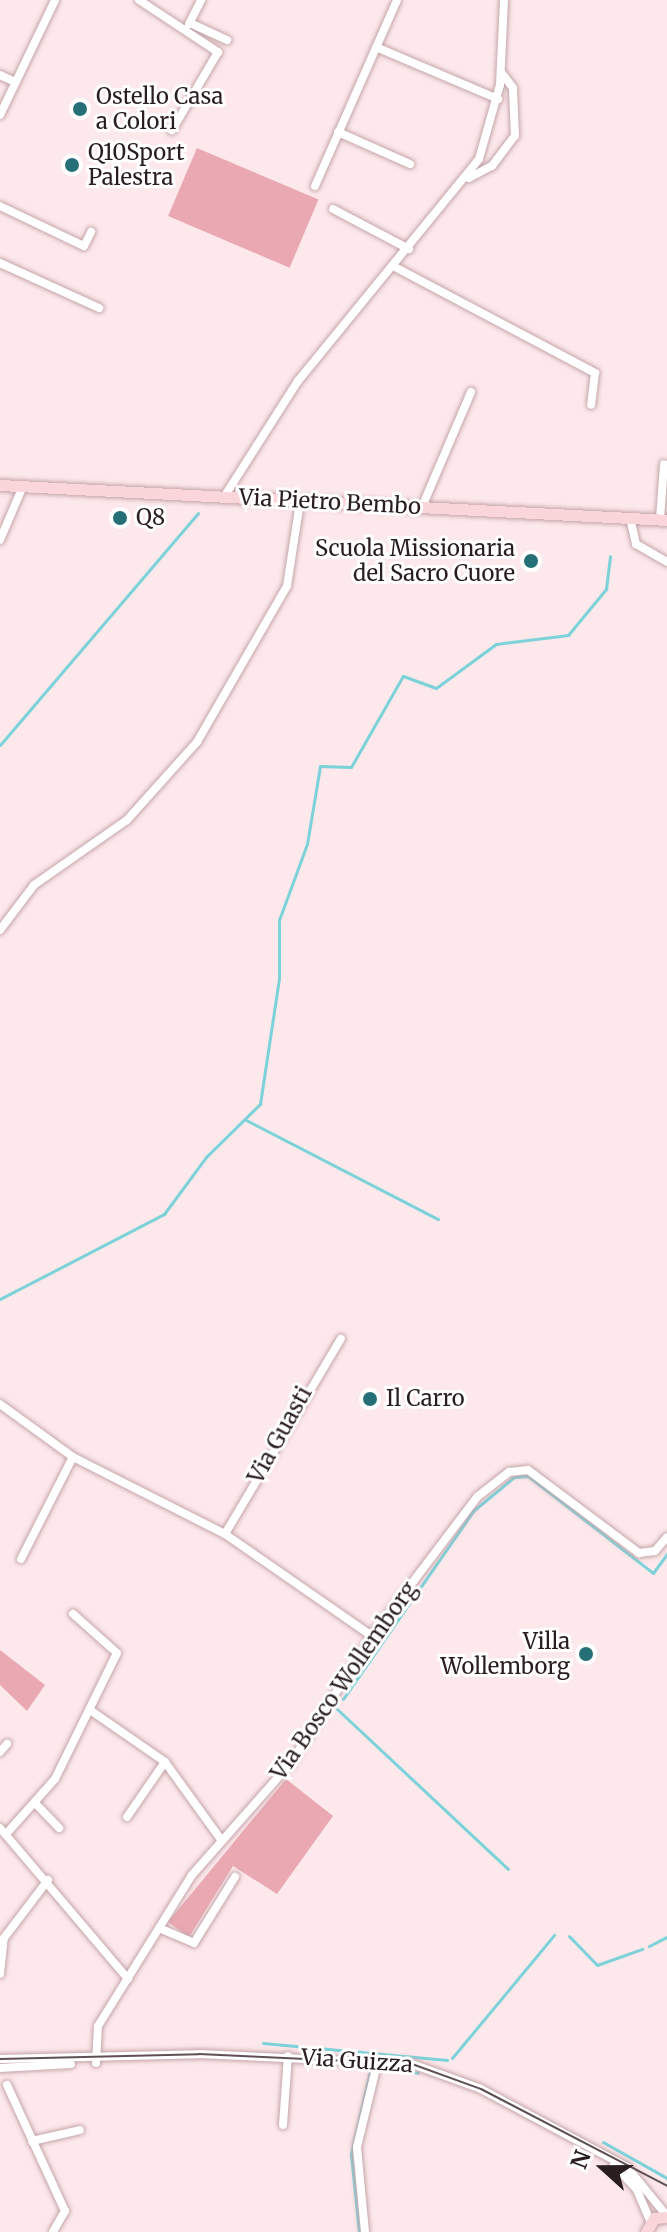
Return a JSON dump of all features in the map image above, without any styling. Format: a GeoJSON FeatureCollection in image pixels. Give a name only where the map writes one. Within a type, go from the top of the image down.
{"type":"FeatureCollection","features":[{"type":"Feature","properties":{"kind":"main road","name":"Via Pietro Bembo"},"geometry":{"type":"LineString","coordinates":[[0,485],[664,519]]}},
{"type":"Feature","properties":{"kind":"main road","name":"Via Guizza"},"geometry":{"type":"LineString","coordinates":[[648,2227],[667,2217]]}},
{"type":"Feature","properties":{"kind":"street"},"geometry":{"type":"LineString","coordinates":[[0,115],[55,0]]}},
{"type":"Feature","properties":{"kind":"street"},"geometry":{"type":"LineString","coordinates":[[139,0],[187,26],[227,40]]}},
{"type":"Feature","properties":{"kind":"street"},"geometry":{"type":"LineString","coordinates":[[187,26],[201,0]]}},
{"type":"Feature","properties":{"kind":"street"},"geometry":{"type":"LineString","coordinates":[[315,186],[396,0]]}},
{"type":"Feature","properties":{"kind":"street"},"geometry":{"type":"LineString","coordinates":[[224,497],[298,381],[469,178],[498,99],[504,0]]}},
{"type":"Feature","properties":{"kind":"street"},"geometry":{"type":"LineString","coordinates":[[172,130],[218,52],[187,26]]}},
{"type":"Feature","properties":{"kind":"street"},"geometry":{"type":"LineString","coordinates":[[376,47],[498,99]]}},
{"type":"Feature","properties":{"kind":"street"},"geometry":{"type":"LineString","coordinates":[[469,178],[492,166],[515,136],[513,88],[501,72]]}},
{"type":"Feature","properties":{"kind":"street"},"geometry":{"type":"LineString","coordinates":[[0,75],[15,82]]}},
{"type":"Feature","properties":{"kind":"street"},"geometry":{"type":"LineString","coordinates":[[338,132],[410,164]]}},
{"type":"Feature","properties":{"kind":"street"},"geometry":{"type":"LineString","coordinates":[[0,206],[84,246],[91,232]]}},
{"type":"Feature","properties":{"kind":"street"},"geometry":{"type":"LineString","coordinates":[[333,209],[409,249]]}},
{"type":"Feature","properties":{"kind":"street"},"geometry":{"type":"LineString","coordinates":[[0,263],[99,308]]}},
{"type":"Feature","properties":{"kind":"street"},"geometry":{"type":"LineString","coordinates":[[393,266],[595,373],[591,405]]}},
{"type":"Feature","properties":{"kind":"street"},"geometry":{"type":"LineString","coordinates":[[422,507],[471,392]]}},
{"type":"Feature","properties":{"kind":"street","name":"Via Pietro Bembo"},"geometry":{"type":"LineString","coordinates":[[664,464],[664,519]]}},
{"type":"Feature","properties":{"kind":"street"},"geometry":{"type":"LineString","coordinates":[[0,540],[23,486]]}},
{"type":"Feature","properties":{"kind":"street"},"geometry":{"type":"LineString","coordinates":[[0,930],[34,885],[127,820],[197,742],[287,586],[300,502]]}},
{"type":"Feature","properties":{"kind":"street"},"geometry":{"type":"LineString","coordinates":[[630,518],[636,544],[667,562]]}},
{"type":"Feature","properties":{"kind":"street","name":"Via Guasti"},"geometry":{"type":"LineString","coordinates":[[225,1534],[341,1339]]}},
{"type":"Feature","properties":{"kind":"street"},"geometry":{"type":"LineString","coordinates":[[0,1404],[73,1457],[225,1534],[372,1636]]}},
{"type":"Feature","properties":{"kind":"street"},"geometry":{"type":"LineString","coordinates":[[21,1559],[73,1457]]}},
{"type":"Feature","properties":{"kind":"street","name":"Via Bosco Wollemborg"},"geometry":{"type":"LineString","coordinates":[[96,2060],[98,2026],[159,1928],[222,1841],[308,1740],[372,1636],[477,1497],[519,1468],[537,1474],[639,1553],[655,1551],[667,1537]]}},
{"type":"Feature","properties":{"kind":"street"},"geometry":{"type":"LineString","coordinates":[[73,1614],[117,1653],[90,1710],[35,1803],[3,1830],[128,1979]]}},
{"type":"Feature","properties":{"kind":"street"},"geometry":{"type":"LineString","coordinates":[[90,1710],[165,1762],[222,1841]]}},
{"type":"Feature","properties":{"kind":"street"},"geometry":{"type":"LineString","coordinates":[[0,1752],[7,1744]]}},
{"type":"Feature","properties":{"kind":"street"},"geometry":{"type":"LineString","coordinates":[[127,1817],[165,1762]]}},
{"type":"Feature","properties":{"kind":"street"},"geometry":{"type":"LineString","coordinates":[[35,1803],[59,1828]]}},
{"type":"Feature","properties":{"kind":"street"},"geometry":{"type":"LineString","coordinates":[[159,1928],[194,1943],[235,1877]]}},
{"type":"Feature","properties":{"kind":"street"},"geometry":{"type":"LineString","coordinates":[[0,1974],[2,1936],[48,1880]]}},
{"type":"Feature","properties":{"kind":"street"},"geometry":{"type":"LineString","coordinates":[[283,2125],[288,2059]]}},
{"type":"Feature","properties":{"kind":"street","name":"Via Guizza"},"geometry":{"type":"LineString","coordinates":[[4,2064],[288,2059],[378,2062],[450,2076],[633,2172],[667,2217]]}},
{"type":"Feature","properties":{"kind":"street"},"geometry":{"type":"LineString","coordinates":[[365,2232],[357,2147],[378,2062]]}},
{"type":"Feature","properties":{"kind":"street","name":"Via Guizza"},"geometry":{"type":"LineString","coordinates":[[378,2062],[461,2085],[605,2160],[632,2183],[648,2227]]}},
{"type":"Feature","properties":{"kind":"street"},"geometry":{"type":"LineString","coordinates":[[4,2064],[4,2085],[65,2211],[53,2232]]}},
{"type":"Feature","properties":{"kind":"street"},"geometry":{"type":"LineString","coordinates":[[32,2141],[80,2130]]}},
{"type":"Feature","properties":{"kind":"shaded area"},"geometry":{"type":"Polygon","coordinates":[[[197,148],[319,200],[290,268],[168,216],[197,148]]]}},
{"type":"Feature","properties":{"kind":"shaded area"},"geometry":{"type":"Polygon","coordinates":[[[0,1650],[45,1685],[27,1711],[0,1685],[0,1650]]]}},
{"type":"Feature","properties":{"kind":"shaded area"},"geometry":{"type":"Polygon","coordinates":[[[286,1779],[333,1816],[277,1894],[233,1866],[189,1937],[168,1922],[286,1779]]]}},
{"type":"Feature","properties":{"kind":"waterway"},"geometry":{"type":"LineString","coordinates":[[0,745],[198,513]]}},
{"type":"Feature","properties":{"kind":"waterway"},"geometry":{"type":"LineString","coordinates":[[0,1299],[164,1214],[206,1157],[260,1104],[279,978],[279,920],[307,844],[320,766],[351,767],[403,676],[436,688],[496,644],[568,635],[606,589],[610,556]]}},
{"type":"Feature","properties":{"kind":"waterway"},"geometry":{"type":"LineString","coordinates":[[246,1120],[438,1219]]}},
{"type":"Feature","properties":{"kind":"waterway"},"geometry":{"type":"LineString","coordinates":[[343,1699],[473,1511],[514,1477],[528,1476],[653,1573],[667,1554]]}},
{"type":"Feature","properties":{"kind":"waterway"},"geometry":{"type":"LineString","coordinates":[[337,1709],[508,1869]]}},
{"type":"Feature","properties":{"kind":"waterway"},"geometry":{"type":"LineString","coordinates":[[452,2058],[554,1935]]}},
{"type":"Feature","properties":{"kind":"waterway"},"geometry":{"type":"LineString","coordinates":[[569,1936],[597,1965],[642,1949]]}},
{"type":"Feature","properties":{"kind":"waterway"},"geometry":{"type":"LineString","coordinates":[[649,1946],[667,1937]]}},
{"type":"Feature","properties":{"kind":"waterway"},"geometry":{"type":"LineString","coordinates":[[263,2043],[447,2060]]}},
{"type":"Feature","properties":{"kind":"waterway"},"geometry":{"type":"LineString","coordinates":[[386,2070],[418,2073]]}},
{"type":"Feature","properties":{"kind":"waterway"},"geometry":{"type":"LineString","coordinates":[[359,2232],[351,2154],[370,2072]]}},
{"type":"Feature","properties":{"kind":"waterway"},"geometry":{"type":"LineString","coordinates":[[603,2142],[667,2178]]}},
{"type":"Feature","properties":{"kind":"tram line"},"geometry":{"type":"LineString","coordinates":[[0,2059],[199,2054],[412,2064],[481,2089],[667,2186]]}},
{"type":"Feature","properties":{"kind":"place","name":"Ostello Casa a Colori"},"geometry":{"type":"Point","coordinates":[80,109]}},
{"type":"Feature","properties":{"kind":"place","name":"Q10Sport Palestra"},"geometry":{"type":"Point","coordinates":[72,165]}},
{"type":"Feature","properties":{"kind":"place","name":"Q8"},"geometry":{"type":"Point","coordinates":[120,518]}},
{"type":"Feature","properties":{"kind":"place","name":"Scuola Missionaria del Sacro Cuore"},"geometry":{"type":"Point","coordinates":[531,561]}},
{"type":"Feature","properties":{"kind":"place","name":"Il Carro"},"geometry":{"type":"Point","coordinates":[370,1399]}},
{"type":"Feature","properties":{"kind":"place","name":"Villa Wollemborg"},"geometry":{"type":"Point","coordinates":[586,1654]}}]}
